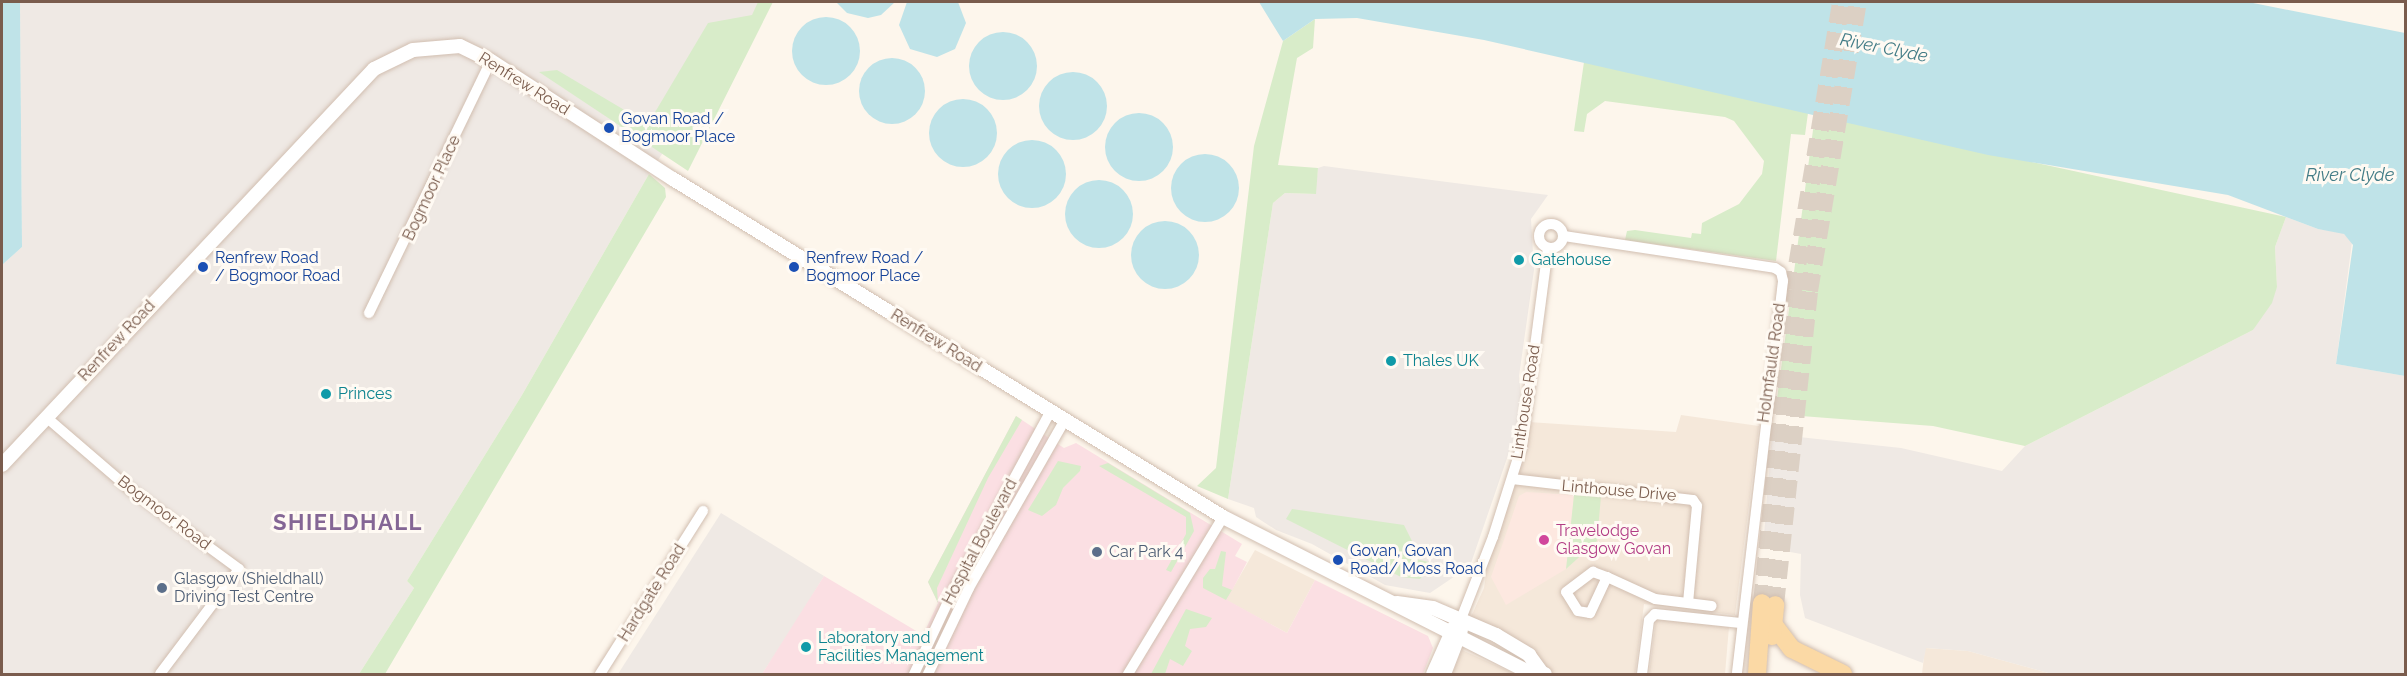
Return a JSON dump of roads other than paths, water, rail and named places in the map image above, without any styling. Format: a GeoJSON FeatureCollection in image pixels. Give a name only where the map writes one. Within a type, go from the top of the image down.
{"type":"FeatureCollection","features":[{"type":"Feature","properties":{"kind":"main road"},"geometry":{"type":"LineString","coordinates":[[1757,675],[1768,604],[1773,624],[1769,675]]}},
{"type":"Feature","properties":{"kind":"main road"},"geometry":{"type":"LineString","coordinates":[[1773,624],[1792,649],[1843,675]]}},
{"type":"Feature","properties":{"kind":"street","name":"Renfrew Road"},"geometry":{"type":"LineString","coordinates":[[2,465],[374,69],[413,50],[437,45],[460,45],[491,61],[673,179],[1223,517],[1527,671],[1544,674]]}},
{"type":"Feature","properties":{"kind":"street","name":"Bogmoor Place"},"geometry":{"type":"LineString","coordinates":[[369,313],[491,61]]}},
{"type":"Feature","properties":{"kind":"street","name":"Linthouse Road"},"geometry":{"type":"LineString","coordinates":[[1461,619],[1512,479],[1522,445],[1548,248],[1539,237],[1543,226],[1557,224],[1564,236]]}},
{"type":"Feature","properties":{"kind":"street"},"geometry":{"type":"LineString","coordinates":[[1548,248],[1560,244],[1564,236]]}},
{"type":"Feature","properties":{"kind":"street","name":"Holmfauld Road"},"geometry":{"type":"LineString","coordinates":[[1564,236],[1774,268],[1781,273],[1783,281],[1741,623],[1737,675]]}},
{"type":"Feature","properties":{"kind":"street","name":"Hospital Boulevard"},"geometry":{"type":"LineString","coordinates":[[916,670],[1050,412]]}},
{"type":"Feature","properties":{"kind":"street","name":"Bogmoor Road"},"geometry":{"type":"LineString","coordinates":[[46,417],[131,490],[238,569],[160,675]]}},
{"type":"Feature","properties":{"kind":"street","name":"Hospital Boulevard"},"geometry":{"type":"LineString","coordinates":[[930,674],[969,588],[1065,420]]}},
{"type":"Feature","properties":{"kind":"street","name":"Linthouse Drive"},"geometry":{"type":"LineString","coordinates":[[1512,479],[1693,500],[1697,506],[1688,603]]}},
{"type":"Feature","properties":{"kind":"street","name":"Hardgate Road"},"geometry":{"type":"LineString","coordinates":[[600,675],[704,511]]}},
{"type":"Feature","properties":{"kind":"street"},"geometry":{"type":"LineString","coordinates":[[1128,675],[1223,517]]}},
{"type":"Feature","properties":{"kind":"street"},"geometry":{"type":"LineString","coordinates":[[1607,577],[1655,599],[1712,606]]}},
{"type":"Feature","properties":{"kind":"street"},"geometry":{"type":"LineString","coordinates":[[1392,603],[1421,604],[1461,619],[1528,655],[1544,674]]}},
{"type":"Feature","properties":{"kind":"street"},"geometry":{"type":"LineString","coordinates":[[1642,675],[1649,620],[1655,614],[1741,623]]}},
{"type":"Feature","properties":{"kind":"street"},"geometry":{"type":"LineString","coordinates":[[1444,675],[1461,619]]}},
{"type":"Feature","properties":{"kind":"street"},"geometry":{"type":"LineString","coordinates":[[1434,675],[1455,635]]}},
{"type":"Feature","properties":{"kind":"street"},"geometry":{"type":"LineString","coordinates":[[916,670],[930,674]]}},
{"type":"Feature","properties":{"kind":"water"},"geometry":{"type":"Polygon","coordinates":[[[2,2],[20,2],[22,247],[2,265],[2,2]]]}},
{"type":"Feature","properties":{"kind":"water"},"geometry":{"type":"Polygon","coordinates":[[[836,2],[895,2],[881,15],[868,18],[847,13],[836,2]]]}},
{"type":"Feature","properties":{"kind":"water"},"geometry":{"type":"Polygon","coordinates":[[[907,2],[958,2],[966,23],[955,49],[937,57],[910,49],[899,25],[907,2]]]}},
{"type":"Feature","properties":{"kind":"water","name":"River Clyde"},"geometry":{"type":"Polygon","coordinates":[[[1259,2],[2248,2],[2405,33],[2405,376],[2336,364],[2353,245],[2344,234],[2318,229],[2228,195],[1988,155],[1484,40],[1357,18],[1315,19],[1283,41],[1259,2]]]}},
{"type":"Feature","properties":{"kind":"water"},"geometry":{"type":"Polygon","coordinates":[[[826,17],[839,20],[850,27],[857,38],[860,51],[857,64],[850,75],[839,82],[826,85],[813,82],[802,75],[795,64],[792,51],[795,38],[802,27],[813,20],[826,17]]]}},
{"type":"Feature","properties":{"kind":"water"},"geometry":{"type":"Polygon","coordinates":[[[1003,32],[1016,35],[1027,42],[1034,53],[1037,66],[1034,79],[1027,90],[1016,97],[1003,100],[990,97],[979,90],[972,79],[969,66],[972,53],[979,42],[990,35],[1003,32]]]}},
{"type":"Feature","properties":{"kind":"water"},"geometry":{"type":"Polygon","coordinates":[[[898,58],[916,67],[923,78],[925,91],[923,104],[916,115],[905,122],[886,124],[868,115],[861,104],[859,85],[868,67],[879,60],[898,58]]]}},
{"type":"Feature","properties":{"kind":"water"},"geometry":{"type":"Polygon","coordinates":[[[1073,72],[1086,75],[1097,82],[1104,93],[1107,106],[1104,119],[1097,130],[1086,137],[1073,140],[1060,137],[1049,130],[1042,119],[1039,106],[1042,93],[1049,82],[1060,75],[1073,72]]]}},
{"type":"Feature","properties":{"kind":"water"},"geometry":{"type":"Polygon","coordinates":[[[963,99],[976,102],[987,109],[994,120],[997,133],[994,146],[987,157],[976,164],[963,167],[950,164],[939,157],[932,146],[929,133],[932,120],[939,109],[950,102],[963,99]]]}},
{"type":"Feature","properties":{"kind":"water"},"geometry":{"type":"Polygon","coordinates":[[[1139,113],[1152,116],[1163,123],[1170,134],[1173,147],[1170,160],[1163,171],[1152,178],[1139,181],[1126,178],[1115,171],[1108,160],[1105,147],[1108,134],[1115,123],[1126,116],[1139,113]]]}},
{"type":"Feature","properties":{"kind":"water"},"geometry":{"type":"Polygon","coordinates":[[[1032,140],[1045,143],[1056,150],[1063,161],[1066,174],[1063,187],[1056,198],[1045,205],[1032,208],[1019,205],[1008,198],[1001,187],[998,174],[1001,161],[1008,150],[1019,143],[1032,140]]]}},
{"type":"Feature","properties":{"kind":"water"},"geometry":{"type":"Polygon","coordinates":[[[1205,154],[1218,157],[1229,164],[1236,175],[1239,188],[1236,201],[1229,212],[1218,219],[1205,222],[1192,219],[1181,212],[1174,201],[1171,188],[1174,175],[1181,164],[1192,157],[1205,154]]]}},
{"type":"Feature","properties":{"kind":"water"},"geometry":{"type":"Polygon","coordinates":[[[1099,180],[1112,183],[1123,190],[1130,201],[1133,214],[1130,227],[1123,238],[1112,245],[1099,248],[1086,245],[1075,238],[1068,227],[1065,214],[1068,201],[1075,190],[1086,183],[1099,180]]]}},
{"type":"Feature","properties":{"kind":"water"},"geometry":{"type":"Polygon","coordinates":[[[1165,221],[1178,223],[1189,231],[1197,242],[1199,255],[1197,268],[1189,279],[1178,287],[1165,289],[1152,287],[1141,279],[1133,268],[1131,255],[1133,242],[1141,231],[1152,223],[1165,221]]]}},
{"type":"Feature","properties":{"kind":"tunnel"},"geometry":{"type":"LineString","coordinates":[[1762,603],[1793,290],[1841,2]]}},
{"type":"Feature","properties":{"kind":"tunnel"},"geometry":{"type":"LineString","coordinates":[[1775,605],[1809,291],[1858,2]]}},
{"type":"Feature","properties":{"kind":"place","name":"Govan Road / Bogmoor Place"},"geometry":{"type":"Point","coordinates":[609,128]}},
{"type":"Feature","properties":{"kind":"place","name":"Gatehouse"},"geometry":{"type":"Point","coordinates":[1519,260]}},
{"type":"Feature","properties":{"kind":"place","name":"Renfrew Road / Bogmoor Road"},"geometry":{"type":"Point","coordinates":[203,267]}},
{"type":"Feature","properties":{"kind":"place","name":"Renfrew Road / Bogmoor Place"},"geometry":{"type":"Point","coordinates":[794,267]}},
{"type":"Feature","properties":{"kind":"place","name":"Thales UK"},"geometry":{"type":"Point","coordinates":[1391,361]}},
{"type":"Feature","properties":{"kind":"place","name":"Princes"},"geometry":{"type":"Point","coordinates":[326,394]}},
{"type":"Feature","properties":{"kind":"place","name":"Travelodge Glasgow Govan"},"geometry":{"type":"Point","coordinates":[1544,540]}},
{"type":"Feature","properties":{"kind":"place","name":"Car Park 4"},"geometry":{"type":"Point","coordinates":[1097,552]}},
{"type":"Feature","properties":{"kind":"place","name":"Govan, Govan Road/ Moss Road"},"geometry":{"type":"Point","coordinates":[1338,560]}},
{"type":"Feature","properties":{"kind":"place","name":"Glasgow (Shieldhall) Driving Test Centre"},"geometry":{"type":"Point","coordinates":[162,588]}},
{"type":"Feature","properties":{"kind":"place","name":"Laboratory and Facilities Management"},"geometry":{"type":"Point","coordinates":[806,647]}},
{"type":"Feature","properties":{"kind":"district","name":"SHIELDHALL"},"geometry":{"type":"Point","coordinates":[348,523]}}]}
